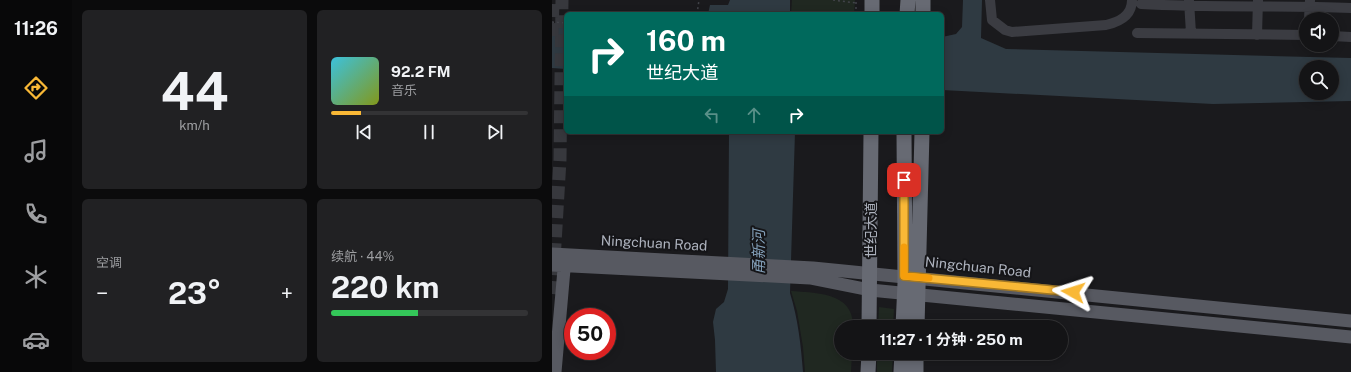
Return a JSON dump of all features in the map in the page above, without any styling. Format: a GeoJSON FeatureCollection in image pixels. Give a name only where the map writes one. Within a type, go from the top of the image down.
{"type":"FeatureCollection","features":[{"type":"Feature","properties":{"kind":"highway"},"geometry":{"type":"LineString","coordinates":[[872,0],[872,12]]}},
{"type":"Feature","properties":{"kind":"highway"},"geometry":{"type":"LineString","coordinates":[[908,0],[908,12]]}},
{"type":"Feature","properties":{"kind":"highway"},"geometry":{"type":"LineString","coordinates":[[922,12],[923,0]]}},
{"type":"Feature","properties":{"kind":"highway","name":"世纪大道"},"geometry":{"type":"LineString","coordinates":[[869,320],[871,134]]}},
{"type":"Feature","properties":{"kind":"highway"},"geometry":{"type":"LineString","coordinates":[[904,134],[911,294],[916,320]]}},
{"type":"Feature","properties":{"kind":"highway"},"geometry":{"type":"LineString","coordinates":[[911,276],[922,134]]}},
{"type":"Feature","properties":{"kind":"highway"},"geometry":{"type":"LineString","coordinates":[[905,320],[911,294]]}},
{"type":"Feature","properties":{"kind":"highway"},"geometry":{"type":"LineString","coordinates":[[868,372],[869,360]]}},
{"type":"Feature","properties":{"kind":"highway"},"geometry":{"type":"LineString","coordinates":[[901,372],[902,360]]}},
{"type":"Feature","properties":{"kind":"highway"},"geometry":{"type":"LineString","coordinates":[[916,360],[916,372]]}},
{"type":"Feature","properties":{"kind":"main road","name":"Ningchuan Road"},"geometry":{"type":"LineString","coordinates":[[558,260],[702,266],[812,273],[870,273],[911,276],[1351,321]]}},
{"type":"Feature","properties":{"kind":"main road"},"geometry":{"type":"LineString","coordinates":[[555,372],[558,260]]}},
{"type":"Feature","properties":{"kind":"main road"},"geometry":{"type":"LineString","coordinates":[[812,273],[870,290],[1351,337]]}},
{"type":"Feature","properties":{"kind":"lane"},"geometry":{"type":"LineString","coordinates":[[990,0],[992,20],[1005,30],[1012,32],[1106,25],[1119,22],[1136,2],[1310,3],[1351,8]]}},
{"type":"Feature","properties":{"kind":"lane"},"geometry":{"type":"LineString","coordinates":[[1189,3],[1191,33]]}},
{"type":"Feature","properties":{"kind":"lane"},"geometry":{"type":"LineString","coordinates":[[1257,35],[1258,3]]}},
{"type":"Feature","properties":{"kind":"lane"},"geometry":{"type":"LineString","coordinates":[[1137,33],[1299,35]]}},
{"type":"Feature","properties":{"kind":"lane"},"geometry":{"type":"LineString","coordinates":[[1339,36],[1351,37]]}},
{"type":"Feature","properties":{"kind":"path"},"geometry":{"type":"LineString","coordinates":[[697,12],[699,0]]}},
{"type":"Feature","properties":{"kind":"path"},"geometry":{"type":"LineString","coordinates":[[833,0],[856,3]]}},
{"type":"Feature","properties":{"kind":"path"},"geometry":{"type":"LineString","coordinates":[[856,0],[856,12]]}},
{"type":"Feature","properties":{"kind":"path"},"geometry":{"type":"LineString","coordinates":[[552,22],[564,23]]}},
{"type":"Feature","properties":{"kind":"shaded area"},"geometry":{"type":"Polygon","coordinates":[[[792,0],[855,0],[854,12],[791,12],[792,0]]]}},
{"type":"Feature","properties":{"kind":"shaded area"},"geometry":{"type":"Polygon","coordinates":[[[791,291],[822,294],[840,301],[847,307],[852,315],[852,320],[834,320],[834,360],[852,360],[851,372],[805,372],[803,347],[797,311],[791,291]]]}},
{"type":"Feature","properties":{"kind":"shaded area"},"geometry":{"type":"Polygon","coordinates":[[[879,307],[894,309],[893,320],[878,320],[879,307]]]}},
{"type":"Feature","properties":{"kind":"shaded area"},"geometry":{"type":"Polygon","coordinates":[[[877,360],[893,360],[892,372],[877,372],[877,360]]]}},
{"type":"Feature","properties":{"kind":"water"},"geometry":{"type":"Polygon","coordinates":[[[730,0],[790,0],[790,12],[708,12],[710,5],[728,5],[730,0]]]}},
{"type":"Feature","properties":{"kind":"water"},"geometry":{"type":"Polygon","coordinates":[[[963,0],[982,0],[981,38],[1006,49],[1351,58],[1351,101],[1213,104],[944,90],[944,37],[956,34],[962,27],[963,0]]]}},
{"type":"Feature","properties":{"kind":"water"},"geometry":{"type":"Polygon","coordinates":[[[552,26],[564,27],[564,69],[552,68],[552,26]]]}},
{"type":"Feature","properties":{"kind":"water","name":"甬新河"},"geometry":{"type":"Polygon","coordinates":[[[729,134],[795,134],[790,293],[799,332],[803,372],[716,372],[713,322],[716,309],[724,302],[728,289],[729,134]]]}},
{"type":"Feature","properties":{"kind":"tunnel"},"geometry":{"type":"LineString","coordinates":[[552,36],[553,0]]}},
{"type":"Feature","properties":{"kind":"tunnel"},"geometry":{"type":"LineString","coordinates":[[552,294],[560,160],[562,0]]}},
{"type":"Feature","properties":{"kind":"slow traffic"},"geometry":{"type":"LineString","coordinates":[[904,247],[904,276],[929,278]]}},
{"type":"Feature","properties":{"kind":"route"},"geometry":{"type":"LineString","coordinates":[[904,180],[904,276],[1073,292]]}}]}
